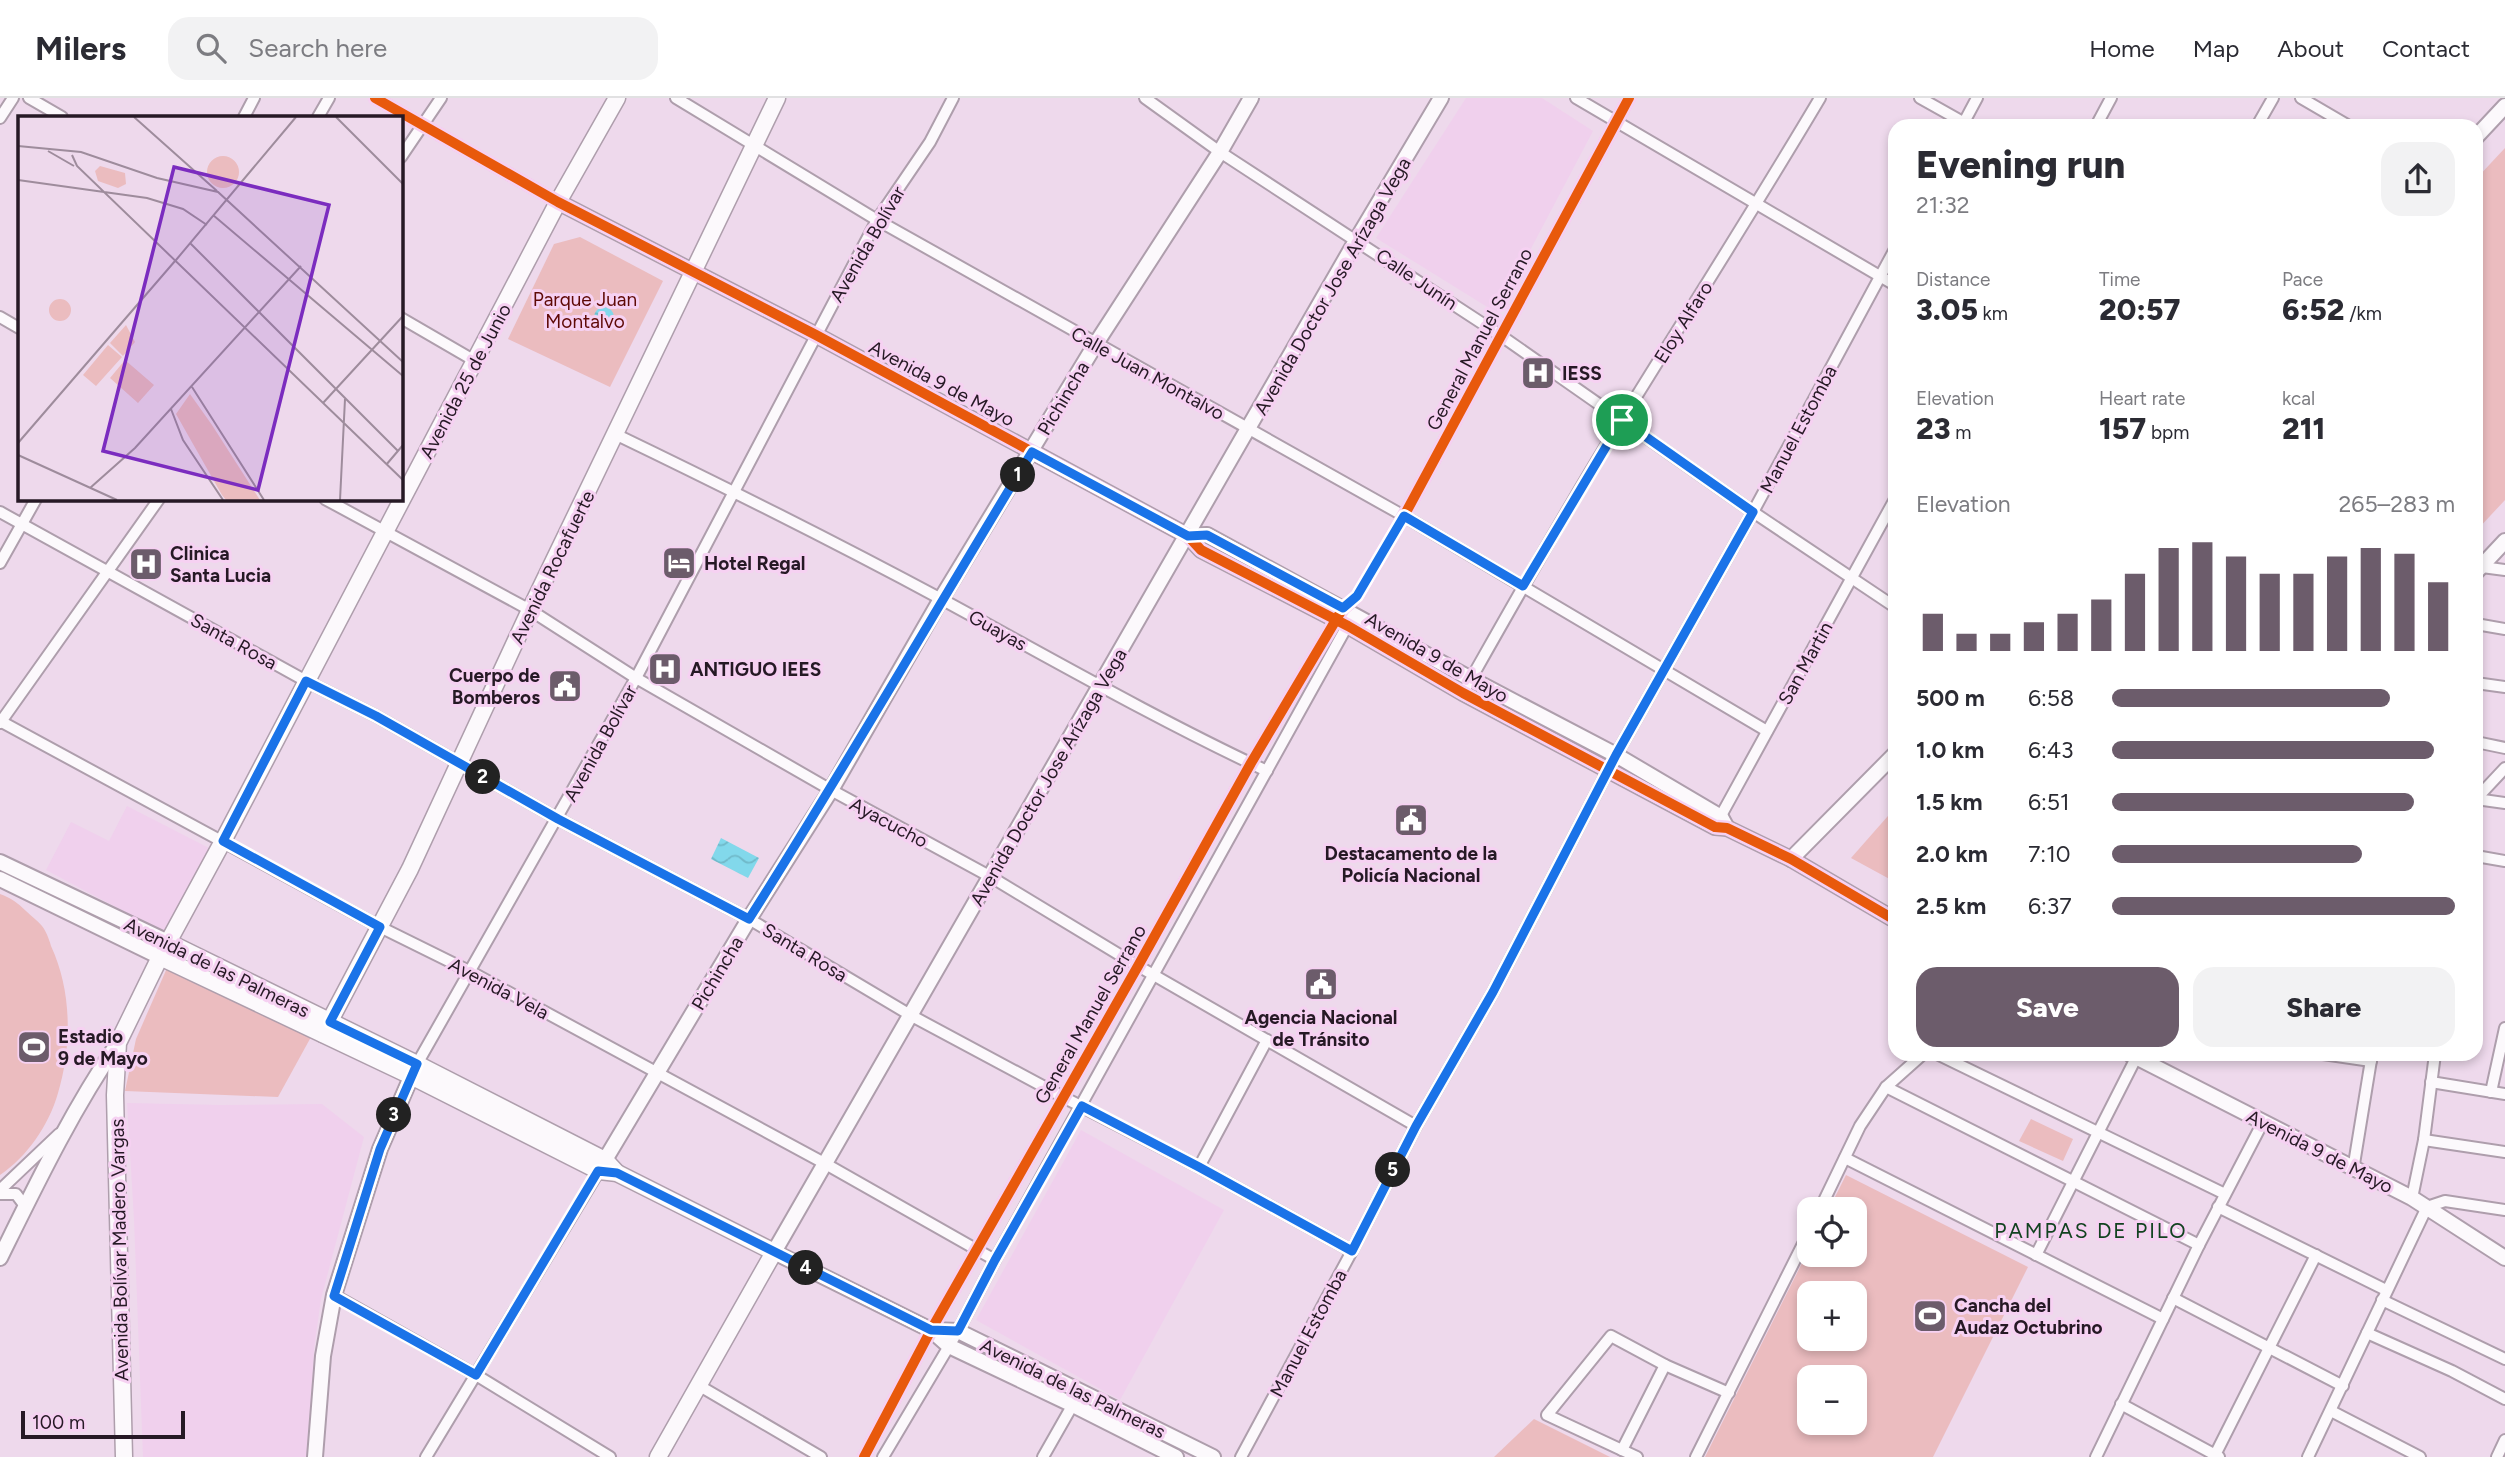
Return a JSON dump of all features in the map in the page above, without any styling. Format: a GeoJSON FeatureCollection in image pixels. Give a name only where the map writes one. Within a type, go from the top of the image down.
{"type":"FeatureCollection","features":[{"type":"Feature","properties":{"kind":"main road","name":"Avenida 25 de Junio"},"geometry":{"type":"LineString","coordinates":[[118,1043],[164,950],[558,202],[617,98]]}},
{"type":"Feature","properties":{"kind":"main road","name":"Avenida Rocafuerte"},"geometry":{"type":"LineString","coordinates":[[326,1028],[410,869],[530,610],[777,98]]}},
{"type":"Feature","properties":{"kind":"main road","name":"Avenida de las Palmeras"},"geometry":{"type":"LineString","coordinates":[[164,950],[414,1070],[774,1252]]}},
{"type":"Feature","properties":{"kind":"main road","name":"Avenida Bolívar Madero Vargas"},"geometry":{"type":"LineString","coordinates":[[118,1043],[115,1095],[124,1457]]}},
{"type":"Feature","properties":{"kind":"main road","name":"Avenida Doctor Jose Arízaga Vega"},"geometry":{"type":"LineString","coordinates":[[658,1457],[774,1252]]}},
{"type":"Feature","properties":{"kind":"street"},"geometry":{"type":"LineString","coordinates":[[0,118],[13,98]]}},
{"type":"Feature","properties":{"kind":"street"},"geometry":{"type":"LineString","coordinates":[[29,98],[60,116]]}},
{"type":"Feature","properties":{"kind":"street"},"geometry":{"type":"LineString","coordinates":[[245,116],[254,98]]}},
{"type":"Feature","properties":{"kind":"street"},"geometry":{"type":"LineString","coordinates":[[319,116],[329,98]]}},
{"type":"Feature","properties":{"kind":"street","name":"Avenida 9 de Mayo"},"geometry":{"type":"LineString","coordinates":[[375,98],[558,202],[816,335],[1188,536],[1201,550],[1471,679],[1616,755],[1721,824]]}},
{"type":"Feature","properties":{"kind":"street"},"geometry":{"type":"LineString","coordinates":[[402,156],[441,98]]}},
{"type":"Feature","properties":{"kind":"street","name":"Calle Juan Montalvo"},"geometry":{"type":"LineString","coordinates":[[676,98],[877,220],[1095,345],[1404,516],[1767,731]]}},
{"type":"Feature","properties":{"kind":"street","name":"Avenida Bolívar"},"geometry":{"type":"LineString","coordinates":[[315,1457],[323,1356],[334,1296],[380,1149],[414,1070],[636,678],[877,220],[930,142],[953,98]]}},
{"type":"Feature","properties":{"kind":"street","name":"Calle Junín"},"geometry":{"type":"LineString","coordinates":[[1144,98],[1220,152],[1357,239],[1500,335],[1753,512],[1888,602]]}},
{"type":"Feature","properties":{"kind":"street","name":"Pichincha"},"geometry":{"type":"LineString","coordinates":[[426,1457],[749,919],[831,790],[941,599],[1095,345],[1220,152],[1251,98]]}},
{"type":"Feature","properties":{"kind":"street","name":"Avenida Doctor Jose Arízaga Vega"},"geometry":{"type":"LineString","coordinates":[[774,1252],[1357,239],[1441,98]]}},
{"type":"Feature","properties":{"kind":"street"},"geometry":{"type":"LineString","coordinates":[[1576,98],[1888,280]]}},
{"type":"Feature","properties":{"kind":"street","name":"General Manuel Serrano"},"geometry":{"type":"LineString","coordinates":[[884,1457],[958,1331],[1267,771],[1345,617],[1404,516],[1629,98]]}},
{"type":"Feature","properties":{"kind":"street","name":"Eloy Alfaro"},"geometry":{"type":"LineString","coordinates":[[1463,693],[1622,420],[1820,98]]}},
{"type":"Feature","properties":{"kind":"street"},"geometry":{"type":"LineString","coordinates":[[1920,98],[1955,119]]}},
{"type":"Feature","properties":{"kind":"street"},"geometry":{"type":"LineString","coordinates":[[1968,119],[1977,98]]}},
{"type":"Feature","properties":{"kind":"street"},"geometry":{"type":"LineString","coordinates":[[2100,119],[2111,98]]}},
{"type":"Feature","properties":{"kind":"street"},"geometry":{"type":"LineString","coordinates":[[2260,119],[2273,98]]}},
{"type":"Feature","properties":{"kind":"street"},"geometry":{"type":"LineString","coordinates":[[2301,98],[2337,119]]}},
{"type":"Feature","properties":{"kind":"street"},"geometry":{"type":"LineString","coordinates":[[2483,130],[2505,106]]}},
{"type":"Feature","properties":{"kind":"street","name":"Manuel Estomba"},"geometry":{"type":"LineString","coordinates":[[1241,1457],[1416,1126],[1493,992],[1616,755],[1753,512],[1888,262]]}},
{"type":"Feature","properties":{"kind":"street"},"geometry":{"type":"LineString","coordinates":[[0,317],[18,327]]}},
{"type":"Feature","properties":{"kind":"street"},"geometry":{"type":"LineString","coordinates":[[402,319],[475,361]]}},
{"type":"Feature","properties":{"kind":"street","name":"Guayas"},"geometry":{"type":"LineString","coordinates":[[615,434],[733,491],[941,599],[1099,687],[1267,771]]}},
{"type":"Feature","properties":{"kind":"street"},"geometry":{"type":"LineString","coordinates":[[0,563],[35,500]]}},
{"type":"Feature","properties":{"kind":"street"},"geometry":{"type":"LineString","coordinates":[[0,722],[158,500]]}},
{"type":"Feature","properties":{"kind":"street","name":"Ayacucho"},"geometry":{"type":"LineString","coordinates":[[327,500],[530,610],[636,678],[831,790],[991,877],[1138,966],[1416,1126]]}},
{"type":"Feature","properties":{"kind":"street","name":"Santa Rosa"},"geometry":{"type":"LineString","coordinates":[[0,512],[306,681],[376,716],[558,819],[749,919],[912,1016],[1352,1251]]}},
{"type":"Feature","properties":{"kind":"street","name":"San Martin"},"geometry":{"type":"LineString","coordinates":[[1721,824],[1767,731],[1888,512]]}},
{"type":"Feature","properties":{"kind":"street"},"geometry":{"type":"LineString","coordinates":[[2483,565],[2505,541]]}},
{"type":"Feature","properties":{"kind":"street"},"geometry":{"type":"LineString","coordinates":[[2483,569],[2505,570]]}},
{"type":"Feature","properties":{"kind":"street","name":"Avenida 9 de Mayo"},"geometry":{"type":"LineString","coordinates":[[1345,617],[1463,693],[1609,771],[1791,859],[1888,916]]}},
{"type":"Feature","properties":{"kind":"street","name":"General Manuel Serrano"},"geometry":{"type":"LineString","coordinates":[[864,1457],[976,1249],[1251,763],[1345,617]]}},
{"type":"Feature","properties":{"kind":"street"},"geometry":{"type":"LineString","coordinates":[[2483,625],[2505,629]]}},
{"type":"Feature","properties":{"kind":"street"},"geometry":{"type":"LineString","coordinates":[[2483,684],[2505,687]]}},
{"type":"Feature","properties":{"kind":"street","name":"Avenida Vela"},"geometry":{"type":"LineString","coordinates":[[0,722],[380,927],[471,972],[824,1163],[995,1260]]}},
{"type":"Feature","properties":{"kind":"street"},"geometry":{"type":"LineString","coordinates":[[2483,744],[2505,748]]}},
{"type":"Feature","properties":{"kind":"street"},"geometry":{"type":"LineString","coordinates":[[1791,859],[1888,761]]}},
{"type":"Feature","properties":{"kind":"street"},"geometry":{"type":"LineString","coordinates":[[2483,792],[2505,768]]}},
{"type":"Feature","properties":{"kind":"street"},"geometry":{"type":"LineString","coordinates":[[2483,800],[2505,803]]}},
{"type":"Feature","properties":{"kind":"street"},"geometry":{"type":"LineString","coordinates":[[2483,857],[2505,861]]}},
{"type":"Feature","properties":{"kind":"street","name":"Avenida de las Palmeras"},"geometry":{"type":"LineString","coordinates":[[0,862],[164,950]]}},
{"type":"Feature","properties":{"kind":"street","name":"Avenida de las Palmeras"},"geometry":{"type":"LineString","coordinates":[[0,879],[164,950]]}},
{"type":"Feature","properties":{"kind":"street"},"geometry":{"type":"LineString","coordinates":[[2491,1092],[2505,1028]]}},
{"type":"Feature","properties":{"kind":"street"},"geometry":{"type":"LineString","coordinates":[[1199,1167],[1267,1041]]}},
{"type":"Feature","properties":{"kind":"street","name":"Avenida 25 de Junio"},"geometry":{"type":"LineString","coordinates":[[0,1258],[69,1125],[118,1043]]}},
{"type":"Feature","properties":{"kind":"street"},"geometry":{"type":"LineString","coordinates":[[1826,1197],[1860,1126],[1886,1087],[1915,1061]]}},
{"type":"Feature","properties":{"kind":"street"},"geometry":{"type":"LineString","coordinates":[[1951,1061],[2225,1194]]}},
{"type":"Feature","properties":{"kind":"street"},"geometry":{"type":"LineString","coordinates":[[2036,1255],[2132,1061]]}},
{"type":"Feature","properties":{"kind":"street","name":"Avenida 9 de Mayo"},"geometry":{"type":"LineString","coordinates":[[2146,1061],[2353,1170],[2412,1198],[2505,1258]]}},
{"type":"Feature","properties":{"kind":"street"},"geometry":{"type":"LineString","coordinates":[[2353,1170],[2370,1061]]}},
{"type":"Feature","properties":{"kind":"street"},"geometry":{"type":"LineString","coordinates":[[2412,1198],[2424,1140],[2434,1061]]}},
{"type":"Feature","properties":{"kind":"street"},"geometry":{"type":"LineString","coordinates":[[2431,1082],[2505,1094]]}},
{"type":"Feature","properties":{"kind":"street"},"geometry":{"type":"LineString","coordinates":[[1886,1087],[2199,1245]]}},
{"type":"Feature","properties":{"kind":"street"},"geometry":{"type":"LineString","coordinates":[[2096,1457],[2199,1245],[2263,1122]]}},
{"type":"Feature","properties":{"kind":"street"},"geometry":{"type":"LineString","coordinates":[[0,1192],[69,1125]]}},
{"type":"Feature","properties":{"kind":"street"},"geometry":{"type":"LineString","coordinates":[[2424,1140],[2505,1152]]}},
{"type":"Feature","properties":{"kind":"street"},"geometry":{"type":"LineString","coordinates":[[1845,1158],[2163,1319]]}},
{"type":"Feature","properties":{"kind":"street"},"geometry":{"type":"LineString","coordinates":[[0,1192],[16,1194],[26,1206]]}},
{"type":"Feature","properties":{"kind":"street"},"geometry":{"type":"LineString","coordinates":[[2308,1457],[2427,1207],[2445,1201],[2505,1210]]}},
{"type":"Feature","properties":{"kind":"street"},"geometry":{"type":"LineString","coordinates":[[2218,1207],[2316,1255],[2384,1295],[2505,1359]]}},
{"type":"Feature","properties":{"kind":"street","name":"Avenida de las Palmeras"},"geometry":{"type":"LineString","coordinates":[[774,1252],[931,1330],[949,1346],[1213,1457]]}},
{"type":"Feature","properties":{"kind":"street"},"geometry":{"type":"LineString","coordinates":[[2121,1404],[2217,1456],[2316,1255]]}},
{"type":"Feature","properties":{"kind":"street"},"geometry":{"type":"LineString","coordinates":[[1696,1457],[1797,1256]]}},
{"type":"Feature","properties":{"kind":"street"},"geometry":{"type":"LineString","coordinates":[[334,1296],[476,1375],[610,1457]]}},
{"type":"Feature","properties":{"kind":"street"},"geometry":{"type":"LineString","coordinates":[[2173,1298],[2343,1386]]}},
{"type":"Feature","properties":{"kind":"street","name":"Avenida de las Palmeras"},"geometry":{"type":"LineString","coordinates":[[931,1330],[958,1331],[1176,1457]]}},
{"type":"Feature","properties":{"kind":"street"},"geometry":{"type":"LineString","coordinates":[[2367,1333],[2452,1371],[2505,1399]]}},
{"type":"Feature","properties":{"kind":"street"},"geometry":{"type":"LineString","coordinates":[[1637,1457],[1546,1415],[1611,1336],[1665,1365],[1729,1394]]}},
{"type":"Feature","properties":{"kind":"street"},"geometry":{"type":"LineString","coordinates":[[1622,1450],[1665,1365]]}},
{"type":"Feature","properties":{"kind":"street"},"geometry":{"type":"LineString","coordinates":[[698,1385],[821,1457]]}},
{"type":"Feature","properties":{"kind":"street"},"geometry":{"type":"LineString","coordinates":[[1043,1457],[1077,1399]]}},
{"type":"Feature","properties":{"kind":"street"},"geometry":{"type":"LineString","coordinates":[[2331,1411],[2420,1457]]}},
{"type":"Feature","properties":{"kind":"street"},"geometry":{"type":"LineString","coordinates":[[2497,1457],[2505,1440]]}},
{"type":"Feature","properties":{"kind":"shaded area"},"geometry":{"type":"Polygon","coordinates":[[[1466,98],[1542,98],[1593,131],[1497,313],[1376,238],[1466,98]]]}},
{"type":"Feature","properties":{"kind":"shaded area"},"geometry":{"type":"Polygon","coordinates":[[[127,806],[209,848],[165,933],[46,870],[71,822],[109,841],[127,806]]]}},
{"type":"Feature","properties":{"kind":"shaded area"},"geometry":{"type":"Polygon","coordinates":[[[127,1103],[322,1104],[364,1137],[321,1299],[314,1349],[308,1457],[143,1457],[127,1103]]]}},
{"type":"Feature","properties":{"kind":"shaded area"},"geometry":{"type":"Polygon","coordinates":[[[1081,1130],[1224,1210],[1120,1400],[976,1320],[1081,1130]]]}},
{"type":"Feature","properties":{"kind":"green space"},"geometry":{"type":"Polygon","coordinates":[[[2505,148],[2505,500],[2483,524],[2483,172],[2505,148]]]}},
{"type":"Feature","properties":{"kind":"green space","name":"Parque Juan Montalvo"},"geometry":{"type":"Polygon","coordinates":[[[580,237],[663,281],[610,387],[508,339],[554,244],[580,237]]]}},
{"type":"Feature","properties":{"kind":"green space"},"geometry":{"type":"Polygon","coordinates":[[[1888,816],[1888,878],[1851,858],[1888,816]]]}},
{"type":"Feature","properties":{"kind":"green space","name":"Estadio 9 de Mayo"},"geometry":{"type":"Polygon","coordinates":[[[0,894],[20,906],[45,930],[63,981],[68,1019],[63,1075],[49,1117],[28,1150],[0,1175],[0,894]]]}},
{"type":"Feature","properties":{"kind":"green space"},"geometry":{"type":"Polygon","coordinates":[[[167,968],[311,1037],[278,1097],[125,1091],[136,1039],[167,968]]]}},
{"type":"Feature","properties":{"kind":"green space"},"geometry":{"type":"Polygon","coordinates":[[[2031,1119],[2073,1139],[2063,1161],[2019,1141],[2031,1119]]]}},
{"type":"Feature","properties":{"kind":"green space","name":"Cancha del Audaz Octubrino"},"geometry":{"type":"Polygon","coordinates":[[[1846,1175],[2028,1267],[1933,1457],[1705,1457],[1800,1267],[1867,1267],[1867,1197],[1835,1197],[1846,1175]]]}},
{"type":"Feature","properties":{"kind":"green space"},"geometry":{"type":"Polygon","coordinates":[[[1534,1419],[1610,1457],[1494,1457],[1534,1419]]]}},
{"type":"Feature","properties":{"kind":"water"},"geometry":{"type":"Polygon","coordinates":[[[604,307],[611,310],[614,317],[611,324],[604,327],[597,324],[594,317],[597,310],[604,307]]]}},
{"type":"Feature","properties":{"kind":"water"},"geometry":{"type":"Polygon","coordinates":[[[721,838],[759,858],[748,878],[711,859],[721,838]]]}},
{"type":"Feature","properties":{"kind":"cycle path"},"geometry":{"type":"LineString","coordinates":[[375,98],[558,202],[816,335],[1188,536],[1201,550],[1348,626],[1463,693],[1715,827],[1727,828],[1791,859],[1888,916]]}},
{"type":"Feature","properties":{"kind":"cycle path"},"geometry":{"type":"LineString","coordinates":[[864,1457],[931,1330],[1251,763],[1343,608],[1357,596],[1404,516],[1629,98]]}},
{"type":"Feature","properties":{"kind":"place","name":"IESS"},"geometry":{"type":"Point","coordinates":[1538,373]}},
{"type":"Feature","properties":{"kind":"place","name":"Hotel Regal"},"geometry":{"type":"Point","coordinates":[679,563]}},
{"type":"Feature","properties":{"kind":"place","name":"Clinica Santa Lucia"},"geometry":{"type":"Point","coordinates":[146,564]}},
{"type":"Feature","properties":{"kind":"place","name":"ANTIGUO IEES"},"geometry":{"type":"Point","coordinates":[665,669]}},
{"type":"Feature","properties":{"kind":"place","name":"Cuerpo de Bomberos"},"geometry":{"type":"Point","coordinates":[565,686]}},
{"type":"Feature","properties":{"kind":"place","name":"Destacamento de la Policía Nacional"},"geometry":{"type":"Point","coordinates":[1411,820]}},
{"type":"Feature","properties":{"kind":"place","name":"Agencia Nacional de Tránsito"},"geometry":{"type":"Point","coordinates":[1321,984]}},
{"type":"Feature","properties":{"kind":"place","name":"Estadio 9 de Mayo"},"geometry":{"type":"Point","coordinates":[34,1047]}},
{"type":"Feature","properties":{"kind":"place","name":"Cancha del Audaz Octubrino"},"geometry":{"type":"Point","coordinates":[1930,1316]}},
{"type":"Feature","properties":{"kind":"district","name":"PAMPAS DE PILO"},"geometry":{"type":"Point","coordinates":[2091,1231]}},
{"type":"Feature","properties":{"kind":"route"},"geometry":{"type":"LineString","coordinates":[[1622,420],[1753,512],[1616,755],[1493,992],[1416,1126],[1352,1251],[1082,1106],[958,1331],[931,1330],[617,1173],[598,1171],[476,1375],[334,1296],[380,1149],[417,1064],[330,1022],[380,927],[223,841],[306,681],[376,716],[558,819],[749,919],[831,790],[941,599],[1032,452],[1188,536],[1207,535],[1343,608],[1357,596],[1404,516],[1523,586],[1622,420]]}}]}
